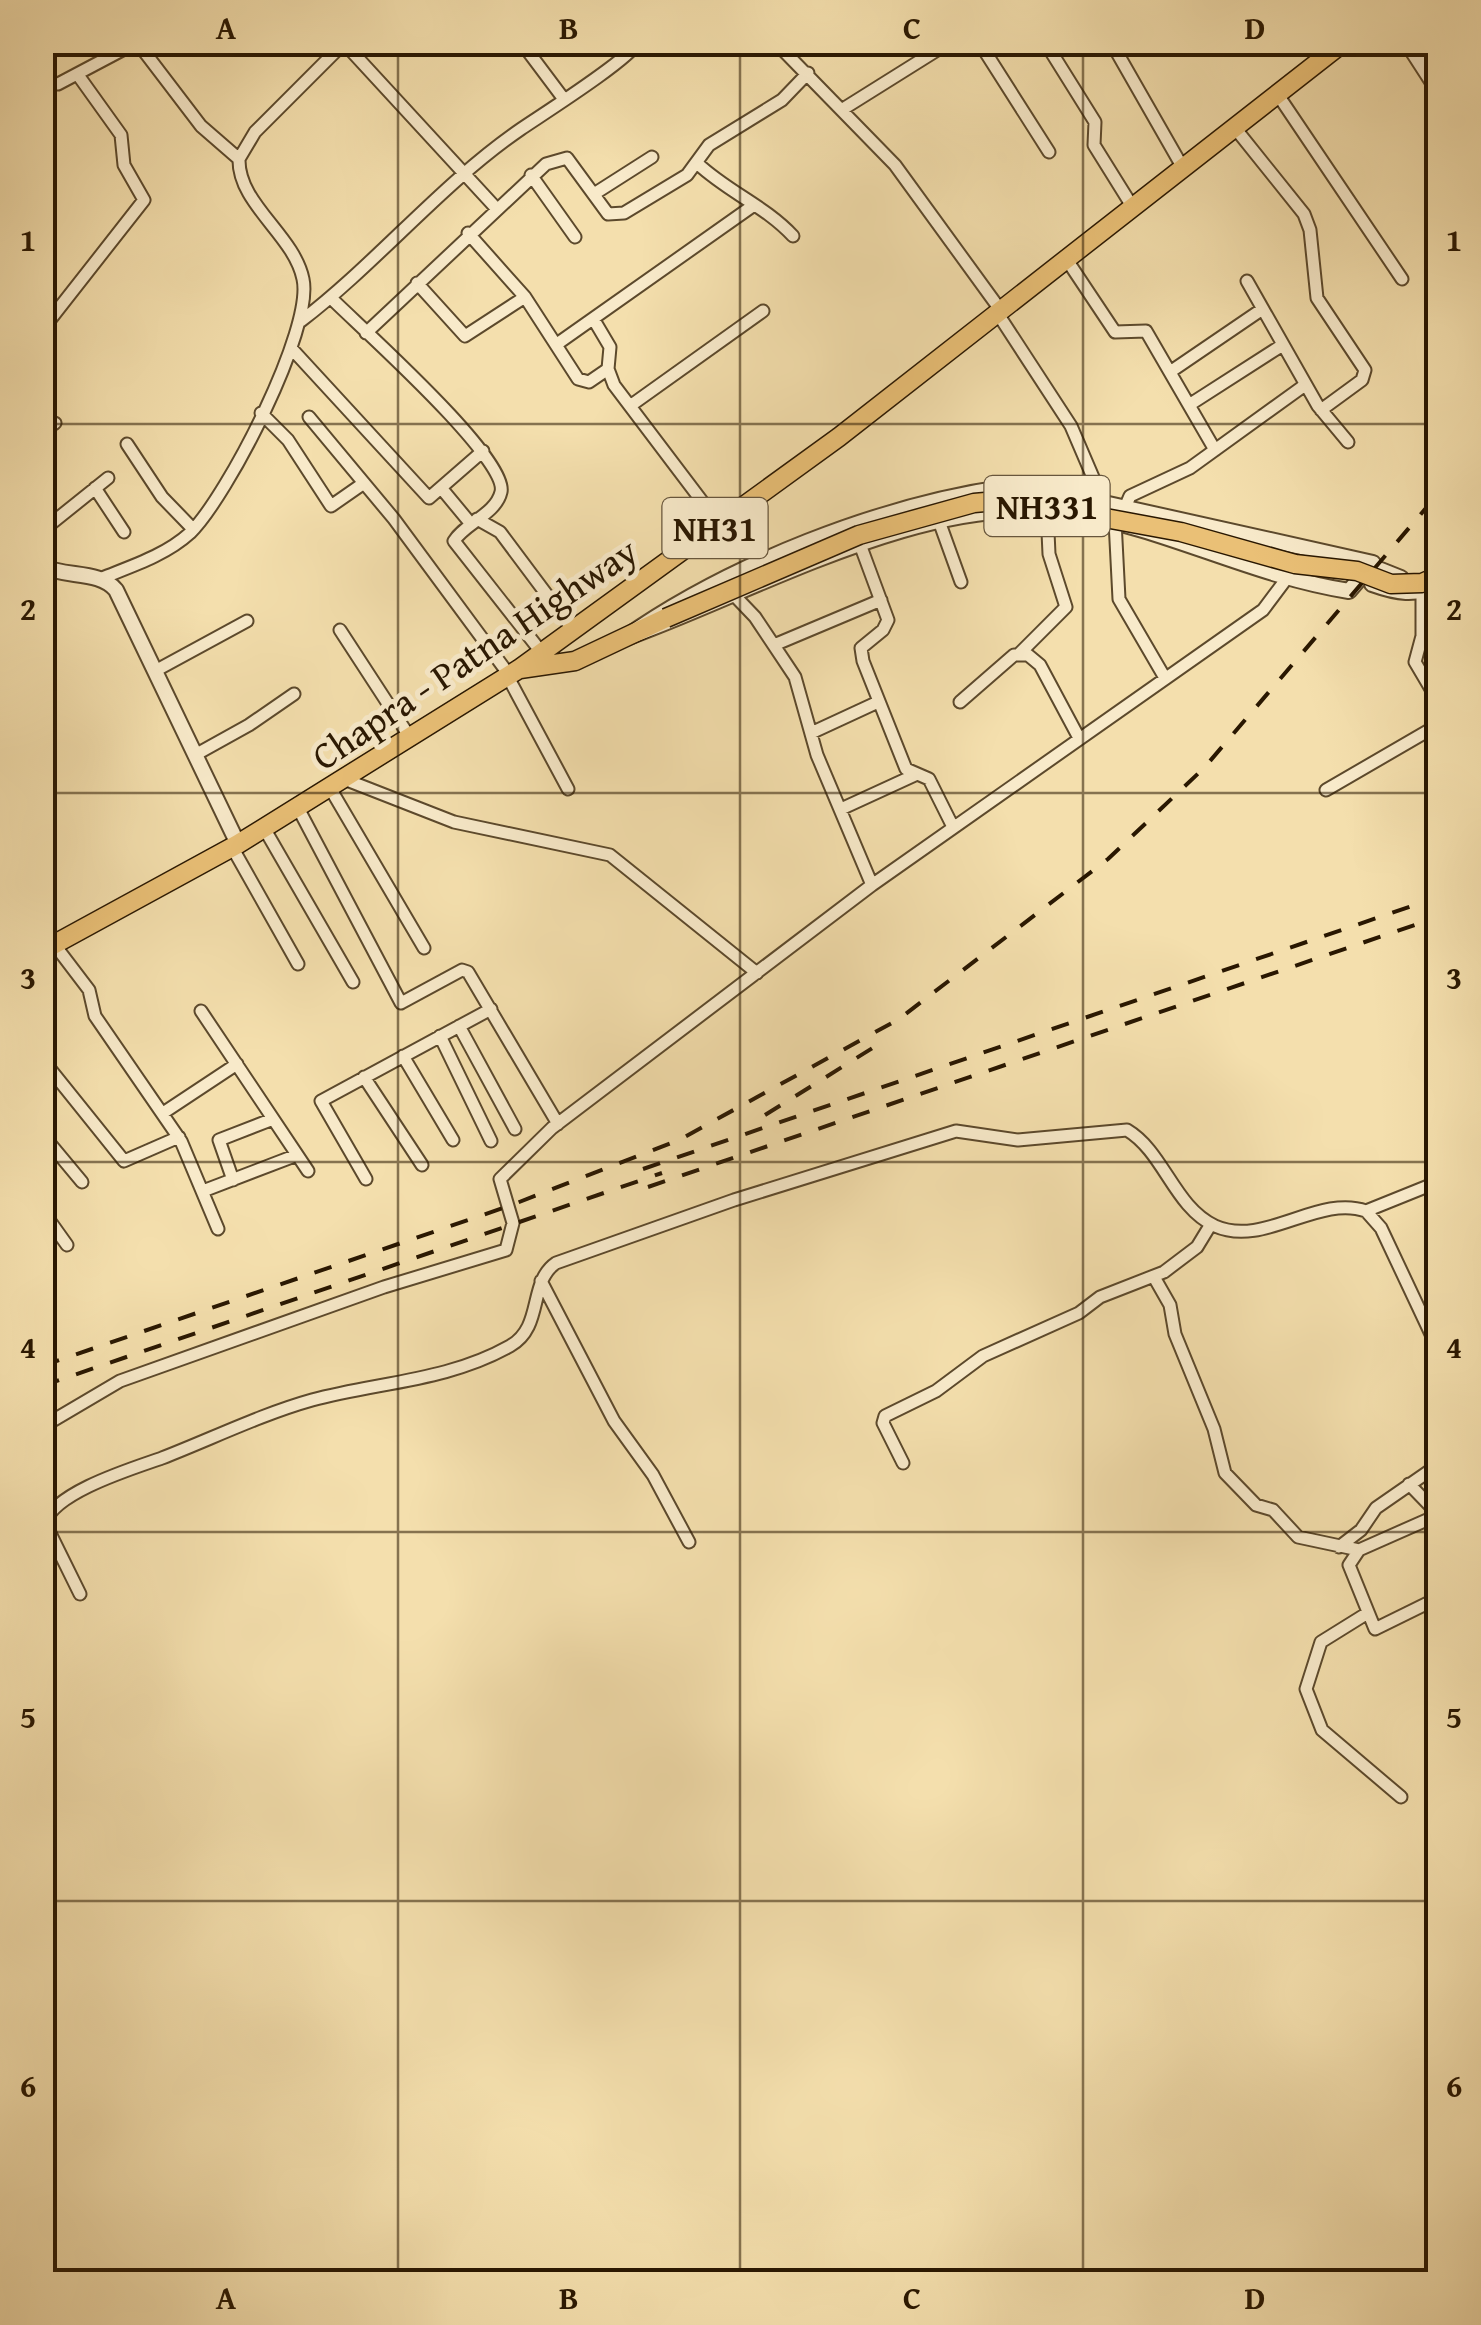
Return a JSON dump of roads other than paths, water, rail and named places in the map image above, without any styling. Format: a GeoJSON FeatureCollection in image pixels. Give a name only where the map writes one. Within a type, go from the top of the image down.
{"type":"FeatureCollection","features":[{"type":"Feature","properties":{"kind":"highway","name":"Chapra - Patna Highway"},"geometry":{"type":"LineString","coordinates":[[48,948],[298,808],[574,631],[839,437],[997,309],[1344,42]]}},
{"type":"Feature","properties":{"kind":"highway","name":"NH331"},"geometry":{"type":"LineString","coordinates":[[512,674],[575,661],[666,618],[910,518],[1008,500],[1181,532],[1295,564],[1357,571],[1392,584],[1422,584],[1438,573]]}},
{"type":"Feature","properties":{"kind":"street"},"geometry":{"type":"LineString","coordinates":[[324,42],[332,54]]}},
{"type":"Feature","properties":{"kind":"street"},"geometry":{"type":"LineString","coordinates":[[522,42],[563,98]]}},
{"type":"Feature","properties":{"kind":"street"},"geometry":{"type":"LineString","coordinates":[[301,321],[462,176],[563,98],[622,61],[638,42]]}},
{"type":"Feature","properties":{"kind":"street"},"geometry":{"type":"LineString","coordinates":[[775,42],[896,165],[997,309],[1071,426],[1104,503]]}},
{"type":"Feature","properties":{"kind":"street"},"geometry":{"type":"LineString","coordinates":[[843,108],[950,42]]}},
{"type":"Feature","properties":{"kind":"street"},"geometry":{"type":"LineString","coordinates":[[980,42],[1049,152]]}},
{"type":"Feature","properties":{"kind":"street"},"geometry":{"type":"LineString","coordinates":[[1045,42],[1095,122],[1094,145],[1132,206]]}},
{"type":"Feature","properties":{"kind":"street"},"geometry":{"type":"LineString","coordinates":[[1111,42],[1183,168]]}},
{"type":"Feature","properties":{"kind":"street"},"geometry":{"type":"LineString","coordinates":[[1406,42],[1438,93]]}},
{"type":"Feature","properties":{"kind":"street"},"geometry":{"type":"LineString","coordinates":[[239,159],[255,132],[345,43],[462,176],[495,207]]}},
{"type":"Feature","properties":{"kind":"street"},"geometry":{"type":"LineString","coordinates":[[42,80],[52,85],[128,47],[140,46],[201,126],[239,159],[250,191],[298,263],[306,296],[291,348],[262,414],[223,488],[193,529],[160,554],[102,578],[59,574],[42,566]]}},
{"type":"Feature","properties":{"kind":"street"},"geometry":{"type":"LineString","coordinates":[[1420,64],[1438,51]]}},
{"type":"Feature","properties":{"kind":"street"},"geometry":{"type":"LineString","coordinates":[[366,333],[495,207],[554,160],[567,158],[615,216],[686,175],[698,164],[709,144],[782,100],[808,74]]}},
{"type":"Feature","properties":{"kind":"street"},"geometry":{"type":"LineString","coordinates":[[42,330],[144,200],[124,165],[121,135],[78,75]]}},
{"type":"Feature","properties":{"kind":"street"},"geometry":{"type":"LineString","coordinates":[[1278,95],[1402,279]]}},
{"type":"Feature","properties":{"kind":"street"},"geometry":{"type":"LineString","coordinates":[[1235,128],[1304,214],[1310,230],[1318,298],[1365,370],[1362,380],[1320,410]]}},
{"type":"Feature","properties":{"kind":"street"},"geometry":{"type":"LineString","coordinates":[[594,194],[652,157]]}},
{"type":"Feature","properties":{"kind":"street"},"geometry":{"type":"LineString","coordinates":[[698,164],[734,196],[776,219],[792,236]]}},
{"type":"Feature","properties":{"kind":"street"},"geometry":{"type":"LineString","coordinates":[[531,175],[575,237]]}},
{"type":"Feature","properties":{"kind":"street"},"geometry":{"type":"LineString","coordinates":[[557,344],[754,205]]}},
{"type":"Feature","properties":{"kind":"street"},"geometry":{"type":"LineString","coordinates":[[468,233],[525,297],[584,382],[608,369]]}},
{"type":"Feature","properties":{"kind":"street"},"geometry":{"type":"LineString","coordinates":[[1065,256],[1116,332],[1126,335],[1142,328],[1215,450]]}},
{"type":"Feature","properties":{"kind":"street"},"geometry":{"type":"LineString","coordinates":[[1247,281],[1320,410],[1348,442]]}},
{"type":"Feature","properties":{"kind":"street"},"geometry":{"type":"LineString","coordinates":[[417,283],[465,336],[525,297]]}},
{"type":"Feature","properties":{"kind":"street"},"geometry":{"type":"LineString","coordinates":[[331,298],[483,452],[498,472],[502,488],[498,500],[454,543],[542,653]]}},
{"type":"Feature","properties":{"kind":"street"},"geometry":{"type":"LineString","coordinates":[[1170,372],[1261,310]]}},
{"type":"Feature","properties":{"kind":"street"},"geometry":{"type":"LineString","coordinates":[[630,406],[763,311]]}},
{"type":"Feature","properties":{"kind":"street"},"geometry":{"type":"LineString","coordinates":[[594,320],[610,347],[608,369],[630,406],[720,525]]}},
{"type":"Feature","properties":{"kind":"street"},"geometry":{"type":"LineString","coordinates":[[1189,405],[1281,346]]}},
{"type":"Feature","properties":{"kind":"street"},"geometry":{"type":"LineString","coordinates":[[291,348],[428,498],[483,452]]}},
{"type":"Feature","properties":{"kind":"street"},"geometry":{"type":"LineString","coordinates":[[1165,678],[1119,599],[1120,515],[1136,492],[1190,468],[1306,385]]}},
{"type":"Feature","properties":{"kind":"street"},"geometry":{"type":"LineString","coordinates":[[262,414],[285,436],[331,506],[364,483]]}},
{"type":"Feature","properties":{"kind":"street"},"geometry":{"type":"LineString","coordinates":[[309,417],[512,674],[568,789]]}},
{"type":"Feature","properties":{"kind":"street"},"geometry":{"type":"LineString","coordinates":[[42,431],[55,423]]}},
{"type":"Feature","properties":{"kind":"street"},"geometry":{"type":"LineString","coordinates":[[128,444],[156,489],[193,529]]}},
{"type":"Feature","properties":{"kind":"street"},"geometry":{"type":"LineString","coordinates":[[42,531],[108,478]]}},
{"type":"Feature","properties":{"kind":"street"},"geometry":{"type":"LineString","coordinates":[[623,639],[663,611],[754,567],[939,498],[1008,487],[1104,503],[1120,515],[1287,578],[1348,591],[1375,568]]}},
{"type":"Feature","properties":{"kind":"street"},"geometry":{"type":"LineString","coordinates":[[95,488],[124,532]]}},
{"type":"Feature","properties":{"kind":"street"},"geometry":{"type":"LineString","coordinates":[[442,489],[474,521],[500,532],[574,631]]}},
{"type":"Feature","properties":{"kind":"street"},"geometry":{"type":"LineString","coordinates":[[623,639],[861,546],[939,521],[1010,508],[1120,515],[1375,568],[1405,579],[1438,573]]}},
{"type":"Feature","properties":{"kind":"street"},"geometry":{"type":"LineString","coordinates":[[960,702],[1020,653],[1066,607],[1049,554],[1047,510]]}},
{"type":"Feature","properties":{"kind":"street"},"geometry":{"type":"LineString","coordinates":[[939,521],[961,582]]}},
{"type":"Feature","properties":{"kind":"street"},"geometry":{"type":"LineString","coordinates":[[861,546],[888,624],[867,640],[860,653],[906,769],[929,779],[953,827]]}},
{"type":"Feature","properties":{"kind":"street"},"geometry":{"type":"LineString","coordinates":[[1375,568],[1372,584],[1404,594],[1422,593],[1438,585]]}},
{"type":"Feature","properties":{"kind":"street"},"geometry":{"type":"LineString","coordinates":[[102,578],[116,590],[235,845],[298,964]]}},
{"type":"Feature","properties":{"kind":"street"},"geometry":{"type":"LineString","coordinates":[[42,1427],[120,1380],[384,1287],[502,1253],[512,1241],[512,1223],[500,1179],[558,1124],[872,885],[1263,610],[1287,578]]}},
{"type":"Feature","properties":{"kind":"street"},"geometry":{"type":"LineString","coordinates":[[1422,593],[1422,636],[1415,662],[1438,701]]}},
{"type":"Feature","properties":{"kind":"street"},"geometry":{"type":"LineString","coordinates":[[733,594],[774,644],[801,689],[811,733],[872,885]]}},
{"type":"Feature","properties":{"kind":"street"},"geometry":{"type":"LineString","coordinates":[[774,644],[880,600]]}},
{"type":"Feature","properties":{"kind":"street"},"geometry":{"type":"LineString","coordinates":[[155,671],[247,620]]}},
{"type":"Feature","properties":{"kind":"street"},"geometry":{"type":"LineString","coordinates":[[340,630],[410,739]]}},
{"type":"Feature","properties":{"kind":"street"},"geometry":{"type":"LineString","coordinates":[[1020,653],[1040,665],[1079,738]]}},
{"type":"Feature","properties":{"kind":"street"},"geometry":{"type":"LineString","coordinates":[[195,754],[249,726],[294,694]]}},
{"type":"Feature","properties":{"kind":"street"},"geometry":{"type":"LineString","coordinates":[[811,733],[878,702]]}},
{"type":"Feature","properties":{"kind":"street"},"geometry":{"type":"LineString","coordinates":[[1326,790],[1438,725]]}},
{"type":"Feature","properties":{"kind":"street"},"geometry":{"type":"LineString","coordinates":[[842,809],[916,774]]}},
{"type":"Feature","properties":{"kind":"street"},"geometry":{"type":"LineString","coordinates":[[337,784],[424,948]]}},
{"type":"Feature","properties":{"kind":"street"},"geometry":{"type":"LineString","coordinates":[[337,784],[454,822],[610,856],[757,972]]}},
{"type":"Feature","properties":{"kind":"street"},"geometry":{"type":"LineString","coordinates":[[298,808],[401,1004],[464,970],[558,1124]]}},
{"type":"Feature","properties":{"kind":"street"},"geometry":{"type":"LineString","coordinates":[[264,828],[354,982]]}},
{"type":"Feature","properties":{"kind":"street"},"geometry":{"type":"LineString","coordinates":[[48,948],[86,985],[95,1016],[178,1137],[218,1229]]}},
{"type":"Feature","properties":{"kind":"street"},"geometry":{"type":"LineString","coordinates":[[366,1180],[320,1105],[490,1009]]}},
{"type":"Feature","properties":{"kind":"street"},"geometry":{"type":"LineString","coordinates":[[202,1011],[308,1171]]}},
{"type":"Feature","properties":{"kind":"street"},"geometry":{"type":"LineString","coordinates":[[459,1026],[515,1129]]}},
{"type":"Feature","properties":{"kind":"street"},"geometry":{"type":"LineString","coordinates":[[440,1036],[491,1141]]}},
{"type":"Feature","properties":{"kind":"street"},"geometry":{"type":"LineString","coordinates":[[403,1056],[453,1140]]}},
{"type":"Feature","properties":{"kind":"street"},"geometry":{"type":"LineString","coordinates":[[42,1059],[126,1162],[178,1137]]}},
{"type":"Feature","properties":{"kind":"street"},"geometry":{"type":"LineString","coordinates":[[162,1113],[237,1064]]}},
{"type":"Feature","properties":{"kind":"street"},"geometry":{"type":"LineString","coordinates":[[364,1078],[422,1165]]}},
{"type":"Feature","properties":{"kind":"street"},"geometry":{"type":"LineString","coordinates":[[232,1180],[220,1140],[273,1119]]}},
{"type":"Feature","properties":{"kind":"street"},"geometry":{"type":"LineString","coordinates":[[80,1594],[45,1523],[58,1506],[122,1472],[313,1400],[437,1375],[512,1345],[534,1316],[541,1280],[562,1260],[831,1168],[965,1130],[1018,1140],[1127,1130],[1177,1191],[1212,1224],[1246,1230],[1340,1208],[1366,1211],[1438,1182]]}},
{"type":"Feature","properties":{"kind":"street"},"geometry":{"type":"LineString","coordinates":[[42,1134],[82,1182]]}},
{"type":"Feature","properties":{"kind":"street"},"geometry":{"type":"LineString","coordinates":[[203,1192],[297,1155]]}},
{"type":"Feature","properties":{"kind":"street"},"geometry":{"type":"LineString","coordinates":[[42,1210],[67,1245]]}},
{"type":"Feature","properties":{"kind":"street"},"geometry":{"type":"LineString","coordinates":[[1366,1211],[1381,1228],[1438,1349]]}},
{"type":"Feature","properties":{"kind":"street"},"geometry":{"type":"LineString","coordinates":[[903,1463],[883,1422],[885,1416],[936,1390],[983,1356],[1079,1313],[1098,1298],[1154,1276],[1196,1246],[1212,1224]]}},
{"type":"Feature","properties":{"kind":"street"},"geometry":{"type":"LineString","coordinates":[[1154,1276],[1170,1305],[1175,1334],[1214,1429],[1225,1473],[1256,1505],[1273,1510],[1298,1536],[1358,1550]]}},
{"type":"Feature","properties":{"kind":"street"},"geometry":{"type":"LineString","coordinates":[[541,1280],[614,1421],[653,1475],[689,1542]]}},
{"type":"Feature","properties":{"kind":"street"},"geometry":{"type":"LineString","coordinates":[[1339,1548],[1362,1530],[1376,1508],[1438,1464]]}},
{"type":"Feature","properties":{"kind":"street"},"geometry":{"type":"LineString","coordinates":[[1409,1484],[1438,1514],[1358,1550],[1350,1560],[1349,1570],[1366,1614],[1377,1630],[1438,1598]]}},
{"type":"Feature","properties":{"kind":"street"},"geometry":{"type":"LineString","coordinates":[[1366,1614],[1320,1642],[1306,1690],[1322,1730],[1401,1798]]}},
{"type":"Feature","properties":{"kind":"railway"},"geometry":{"type":"LineString","coordinates":[[42,1366],[509,1206],[679,1140],[899,1019],[1108,859],[1204,768],[1438,494]]}},
{"type":"Feature","properties":{"kind":"railway"},"geometry":{"type":"LineString","coordinates":[[643,1169],[1438,897]]}},
{"type":"Feature","properties":{"kind":"railway"},"geometry":{"type":"LineString","coordinates":[[648,1187],[1438,917]]}},
{"type":"Feature","properties":{"kind":"railway"},"geometry":{"type":"LineString","coordinates":[[765,1115],[879,1044]]}},
{"type":"Feature","properties":{"kind":"railway"},"geometry":{"type":"LineString","coordinates":[[42,1386],[662,1173]]}}]}
